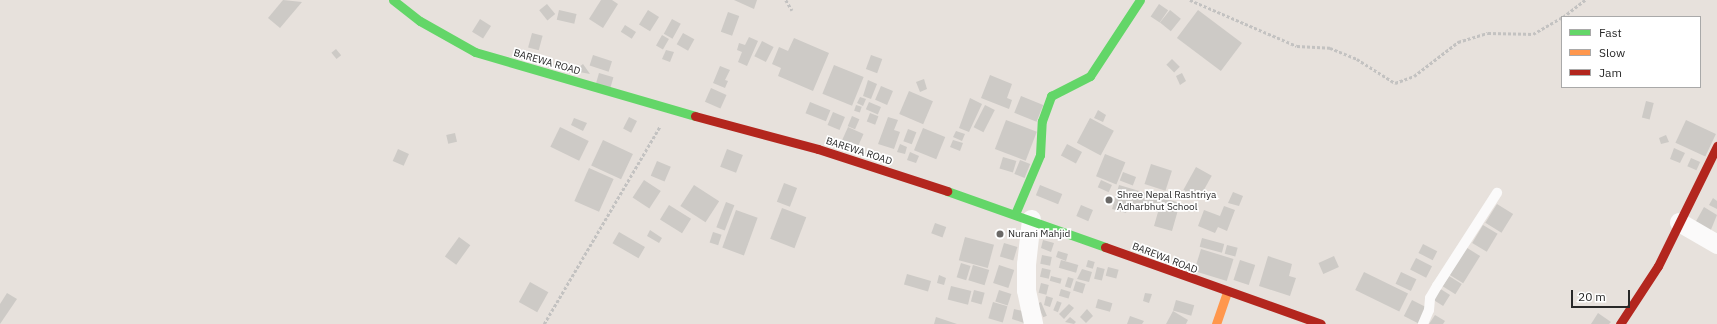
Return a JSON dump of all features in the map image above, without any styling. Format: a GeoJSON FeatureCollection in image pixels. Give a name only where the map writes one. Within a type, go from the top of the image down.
{"type":"FeatureCollection","features":[{"type":"Feature","properties":{"kind":"main road","name":"BAREWA ROAD"},"geometry":{"type":"LineString","coordinates":[[393,0],[420,21],[475,52],[671,109],[818,149],[1023,216],[1227,292],[1321,324]]}},
{"type":"Feature","properties":{"kind":"main road"},"geometry":{"type":"LineString","coordinates":[[1023,216],[1040,155],[1042,121],[1051,96],[1090,76],[1140,0]]}},
{"type":"Feature","properties":{"kind":"main road"},"geometry":{"type":"LineString","coordinates":[[1620,324],[1658,266],[1717,146]]}},
{"type":"Feature","properties":{"kind":"main road"},"geometry":{"type":"LineString","coordinates":[[1216,324],[1227,292]]}},
{"type":"Feature","properties":{"kind":"street"},"geometry":{"type":"LineString","coordinates":[[1023,216],[1026,290],[1033,324]]}},
{"type":"Feature","properties":{"kind":"street"},"geometry":{"type":"LineString","coordinates":[[1679,222],[1717,244]]}},
{"type":"Feature","properties":{"kind":"lane"},"geometry":{"type":"LineString","coordinates":[[1423,324],[1429,310],[1430,298],[1497,193]]}},
{"type":"Feature","properties":{"kind":"path"},"geometry":{"type":"LineString","coordinates":[[786,0],[792,10]]}},
{"type":"Feature","properties":{"kind":"path"},"geometry":{"type":"LineString","coordinates":[[1190,0],[1297,46],[1330,48],[1357,59],[1395,83],[1414,76],[1458,42],[1488,33],[1533,34],[1561,18]]}},
{"type":"Feature","properties":{"kind":"path"},"geometry":{"type":"LineString","coordinates":[[1563,16],[1585,0]]}},
{"type":"Feature","properties":{"kind":"path"},"geometry":{"type":"LineString","coordinates":[[544,324],[671,109]]}},
{"type":"Feature","properties":{"kind":"building"},"geometry":{"type":"Polygon","coordinates":[[[283,0],[302,2],[280,28],[268,18],[283,0]]]}},
{"type":"Feature","properties":{"kind":"building"},"geometry":{"type":"Polygon","coordinates":[[[601,0],[612,0],[618,4],[603,28],[589,19],[601,0]]]}},
{"type":"Feature","properties":{"kind":"building"},"geometry":{"type":"Polygon","coordinates":[[[734,0],[757,0],[754,9],[734,0]]]}},
{"type":"Feature","properties":{"kind":"building"},"geometry":{"type":"Polygon","coordinates":[[[547,4],[555,14],[547,20],[539,10],[547,4]]]}},
{"type":"Feature","properties":{"kind":"building"},"geometry":{"type":"Polygon","coordinates":[[[1159,4],[1168,10],[1160,23],[1151,16],[1159,4]]]}},
{"type":"Feature","properties":{"kind":"building"},"geometry":{"type":"Polygon","coordinates":[[[559,10],[577,14],[574,24],[557,20],[559,10]]]}},
{"type":"Feature","properties":{"kind":"building"},"geometry":{"type":"Polygon","coordinates":[[[648,10],[659,17],[650,31],[639,24],[648,10]]]}},
{"type":"Feature","properties":{"kind":"building"},"geometry":{"type":"Polygon","coordinates":[[[1170,10],[1181,19],[1171,31],[1160,22],[1170,10]]]}},
{"type":"Feature","properties":{"kind":"building"},"geometry":{"type":"Polygon","coordinates":[[[1198,10],[1242,43],[1221,71],[1177,38],[1198,10]]]}},
{"type":"Feature","properties":{"kind":"building"},"geometry":{"type":"Polygon","coordinates":[[[728,12],[739,16],[732,36],[721,32],[728,12]]]}},
{"type":"Feature","properties":{"kind":"building"},"geometry":{"type":"Polygon","coordinates":[[[480,19],[491,26],[483,39],[472,32],[480,19]]]}},
{"type":"Feature","properties":{"kind":"building"},"geometry":{"type":"Polygon","coordinates":[[[672,19],[681,24],[673,39],[664,34],[672,19]]]}},
{"type":"Feature","properties":{"kind":"building"},"geometry":{"type":"Polygon","coordinates":[[[625,25],[636,32],[632,39],[621,32],[625,25]]]}},
{"type":"Feature","properties":{"kind":"building"},"geometry":{"type":"Polygon","coordinates":[[[532,33],[543,36],[539,50],[528,47],[532,33]]]}},
{"type":"Feature","properties":{"kind":"building"},"geometry":{"type":"Polygon","coordinates":[[[683,33],[694,39],[688,51],[677,44],[683,33]]]}},
{"type":"Feature","properties":{"kind":"building"},"geometry":{"type":"Polygon","coordinates":[[[662,35],[669,39],[663,49],[656,45],[662,35]]]}},
{"type":"Feature","properties":{"kind":"building"},"geometry":{"type":"Polygon","coordinates":[[[749,37],[758,41],[747,66],[738,62],[742,52],[737,50],[739,43],[745,45],[749,37]]]}},
{"type":"Feature","properties":{"kind":"building"},"geometry":{"type":"Polygon","coordinates":[[[794,38],[829,53],[813,91],[778,76],[781,68],[772,64],[779,47],[788,51],[794,38]]]}},
{"type":"Feature","properties":{"kind":"building"},"geometry":{"type":"Polygon","coordinates":[[[762,41],[774,47],[766,62],[754,56],[762,41]]]}},
{"type":"Feature","properties":{"kind":"building"},"geometry":{"type":"Polygon","coordinates":[[[336,49],[341,55],[337,59],[331,53],[336,49]]]}},
{"type":"Feature","properties":{"kind":"building"},"geometry":{"type":"Polygon","coordinates":[[[666,50],[674,52],[670,62],[662,59],[666,50]]]}},
{"type":"Feature","properties":{"kind":"building"},"geometry":{"type":"Polygon","coordinates":[[[593,55],[612,61],[609,72],[590,65],[593,55]]]}},
{"type":"Feature","properties":{"kind":"building"},"geometry":{"type":"Polygon","coordinates":[[[871,55],[882,59],[877,73],[866,69],[871,55]]]}},
{"type":"Feature","properties":{"kind":"building"},"geometry":{"type":"Polygon","coordinates":[[[1172,59],[1180,67],[1174,72],[1166,65],[1172,59]]]}},
{"type":"Feature","properties":{"kind":"building"},"geometry":{"type":"Polygon","coordinates":[[[583,64],[590,74],[574,71],[583,64]]]}},
{"type":"Feature","properties":{"kind":"building"},"geometry":{"type":"Polygon","coordinates":[[[834,65],[864,77],[852,106],[822,94],[834,65]]]}},
{"type":"Feature","properties":{"kind":"building"},"geometry":{"type":"Polygon","coordinates":[[[720,66],[730,70],[725,80],[728,81],[725,88],[713,83],[720,66]]]}},
{"type":"Feature","properties":{"kind":"building"},"geometry":{"type":"Polygon","coordinates":[[[599,73],[613,77],[610,88],[596,84],[599,73]]]}},
{"type":"Feature","properties":{"kind":"building"},"geometry":{"type":"Polygon","coordinates":[[[1182,73],[1186,81],[1180,85],[1176,76],[1182,73]]]}},
{"type":"Feature","properties":{"kind":"building"},"geometry":{"type":"Polygon","coordinates":[[[990,75],[1012,84],[1007,98],[1012,100],[1009,109],[981,98],[990,75]]]}},
{"type":"Feature","properties":{"kind":"building"},"geometry":{"type":"Polygon","coordinates":[[[924,79],[927,89],[920,92],[916,82],[924,79]]]}},
{"type":"Feature","properties":{"kind":"building"},"geometry":{"type":"Polygon","coordinates":[[[868,80],[877,84],[871,99],[863,96],[868,80]]]}},
{"type":"Feature","properties":{"kind":"building"},"geometry":{"type":"Polygon","coordinates":[[[881,86],[893,91],[887,105],[875,100],[881,86]]]}},
{"type":"Feature","properties":{"kind":"building"},"geometry":{"type":"Polygon","coordinates":[[[711,88],[727,95],[720,109],[705,102],[711,88]]]}},
{"type":"Feature","properties":{"kind":"building"},"geometry":{"type":"Polygon","coordinates":[[[909,91],[933,101],[923,124],[899,114],[909,91]]]}},
{"type":"Feature","properties":{"kind":"building"},"geometry":{"type":"Polygon","coordinates":[[[1021,96],[1043,105],[1037,122],[1014,113],[1021,96]]]}},
{"type":"Feature","properties":{"kind":"building"},"geometry":{"type":"Polygon","coordinates":[[[860,97],[866,99],[863,106],[857,103],[860,97]]]}},
{"type":"Feature","properties":{"kind":"building"},"geometry":{"type":"Polygon","coordinates":[[[970,98],[982,104],[969,132],[959,128],[970,98]]]}},
{"type":"Feature","properties":{"kind":"building"},"geometry":{"type":"Polygon","coordinates":[[[1646,101],[1654,103],[1650,119],[1642,117],[1646,101]]]}},
{"type":"Feature","properties":{"kind":"building"},"geometry":{"type":"Polygon","coordinates":[[[810,102],[830,110],[826,121],[806,113],[810,102]]]}},
{"type":"Feature","properties":{"kind":"building"},"geometry":{"type":"Polygon","coordinates":[[[869,102],[881,107],[878,114],[866,109],[869,102]]]}},
{"type":"Feature","properties":{"kind":"building"},"geometry":{"type":"Polygon","coordinates":[[[856,105],[862,107],[860,113],[854,111],[856,105]]]}},
{"type":"Feature","properties":{"kind":"building"},"geometry":{"type":"Polygon","coordinates":[[[985,105],[995,110],[983,132],[974,127],[985,105]]]}},
{"type":"Feature","properties":{"kind":"building"},"geometry":{"type":"Polygon","coordinates":[[[1098,110],[1106,115],[1103,122],[1094,118],[1098,110]]]}},
{"type":"Feature","properties":{"kind":"building"},"geometry":{"type":"Polygon","coordinates":[[[833,112],[845,117],[839,130],[828,125],[833,112]]]}},
{"type":"Feature","properties":{"kind":"building"},"geometry":{"type":"Polygon","coordinates":[[[870,113],[878,116],[875,125],[867,121],[870,113]]]}},
{"type":"Feature","properties":{"kind":"building"},"geometry":{"type":"Polygon","coordinates":[[[852,116],[859,119],[855,129],[848,126],[852,116]]]}},
{"type":"Feature","properties":{"kind":"building"},"geometry":{"type":"Polygon","coordinates":[[[629,117],[637,121],[631,133],[623,129],[629,117]]]}},
{"type":"Feature","properties":{"kind":"building"},"geometry":{"type":"Polygon","coordinates":[[[888,117],[898,120],[894,130],[900,132],[894,149],[878,144],[888,117]]]}},
{"type":"Feature","properties":{"kind":"building"},"geometry":{"type":"Polygon","coordinates":[[[574,118],[587,123],[583,131],[571,125],[574,118]]]}},
{"type":"Feature","properties":{"kind":"building"},"geometry":{"type":"Polygon","coordinates":[[[1090,118],[1114,131],[1101,155],[1077,143],[1090,118]]]}},
{"type":"Feature","properties":{"kind":"building"},"geometry":{"type":"Polygon","coordinates":[[[1006,120],[1037,132],[1026,161],[995,149],[1006,120]]]}},
{"type":"Feature","properties":{"kind":"building"},"geometry":{"type":"Polygon","coordinates":[[[1686,120],[1716,134],[1705,157],[1675,143],[1686,120]]]}},
{"type":"Feature","properties":{"kind":"building"},"geometry":{"type":"Polygon","coordinates":[[[560,127],[589,141],[579,161],[550,147],[560,127]]]}},
{"type":"Feature","properties":{"kind":"building"},"geometry":{"type":"Polygon","coordinates":[[[848,127],[864,134],[858,147],[842,140],[848,127]]]}},
{"type":"Feature","properties":{"kind":"building"},"geometry":{"type":"Polygon","coordinates":[[[923,128],[945,137],[936,159],[914,150],[923,128]]]}},
{"type":"Feature","properties":{"kind":"building"},"geometry":{"type":"Polygon","coordinates":[[[908,129],[916,132],[912,144],[903,141],[908,129]]]}},
{"type":"Feature","properties":{"kind":"building"},"geometry":{"type":"Polygon","coordinates":[[[956,131],[965,134],[962,141],[953,137],[956,131]]]}},
{"type":"Feature","properties":{"kind":"building"},"geometry":{"type":"Polygon","coordinates":[[[455,133],[457,142],[448,144],[446,135],[455,133]]]}},
{"type":"Feature","properties":{"kind":"building"},"geometry":{"type":"Polygon","coordinates":[[[1666,135],[1669,142],[1661,144],[1659,138],[1666,135]]]}},
{"type":"Feature","properties":{"kind":"building"},"geometry":{"type":"Polygon","coordinates":[[[603,140],[633,154],[621,179],[591,165],[603,140]]]}},
{"type":"Feature","properties":{"kind":"building"},"geometry":{"type":"Polygon","coordinates":[[[953,140],[963,143],[960,151],[950,147],[953,140]]]}},
{"type":"Feature","properties":{"kind":"building"},"geometry":{"type":"Polygon","coordinates":[[[900,144],[907,147],[905,154],[897,152],[900,144]]]}},
{"type":"Feature","properties":{"kind":"building"},"geometry":{"type":"Polygon","coordinates":[[[1067,144],[1082,152],[1076,163],[1061,155],[1067,144]]]}},
{"type":"Feature","properties":{"kind":"building"},"geometry":{"type":"Polygon","coordinates":[[[1674,148],[1685,153],[1680,163],[1670,159],[1674,148]]]}},
{"type":"Feature","properties":{"kind":"building"},"geometry":{"type":"Polygon","coordinates":[[[398,149],[409,154],[404,166],[393,161],[398,149]]]}},
{"type":"Feature","properties":{"kind":"building"},"geometry":{"type":"Polygon","coordinates":[[[727,149],[743,155],[736,173],[720,167],[727,149]]]}},
{"type":"Feature","properties":{"kind":"building"},"geometry":{"type":"Polygon","coordinates":[[[910,152],[919,156],[916,163],[907,160],[910,152]]]}},
{"type":"Feature","properties":{"kind":"building"},"geometry":{"type":"Polygon","coordinates":[[[1105,154],[1125,162],[1116,184],[1096,176],[1105,154]]]}},
{"type":"Feature","properties":{"kind":"building"},"geometry":{"type":"Polygon","coordinates":[[[1003,157],[1016,161],[1013,173],[999,168],[1003,157]]]}},
{"type":"Feature","properties":{"kind":"building"},"geometry":{"type":"Polygon","coordinates":[[[1691,158],[1700,162],[1696,170],[1687,166],[1691,158]]]}},
{"type":"Feature","properties":{"kind":"building"},"geometry":{"type":"Polygon","coordinates":[[[1020,160],[1030,164],[1025,178],[1014,174],[1020,160]]]}},
{"type":"Feature","properties":{"kind":"building"},"geometry":{"type":"Polygon","coordinates":[[[657,161],[671,167],[665,182],[651,176],[657,161]]]}},
{"type":"Feature","properties":{"kind":"building"},"geometry":{"type":"Polygon","coordinates":[[[1151,164],[1172,171],[1165,191],[1145,184],[1151,164]]]}},
{"type":"Feature","properties":{"kind":"building"},"geometry":{"type":"Polygon","coordinates":[[[1196,167],[1212,176],[1199,198],[1183,190],[1196,167]]]}},
{"type":"Feature","properties":{"kind":"building"},"geometry":{"type":"Polygon","coordinates":[[[589,168],[614,179],[599,212],[574,201],[589,168]]]}},
{"type":"Feature","properties":{"kind":"building"},"geometry":{"type":"Polygon","coordinates":[[[1123,172],[1136,177],[1133,185],[1120,180],[1123,172]]]}},
{"type":"Feature","properties":{"kind":"building"},"geometry":{"type":"Polygon","coordinates":[[[644,180],[661,191],[649,209],[633,198],[644,180]]]}},
{"type":"Feature","properties":{"kind":"building"},"geometry":{"type":"Polygon","coordinates":[[[1101,180],[1112,185],[1109,192],[1098,187],[1101,180]]]}},
{"type":"Feature","properties":{"kind":"building"},"geometry":{"type":"Polygon","coordinates":[[[784,183],[797,188],[790,207],[777,202],[784,183]]]}},
{"type":"Feature","properties":{"kind":"building"},"geometry":{"type":"Polygon","coordinates":[[[694,185],[719,201],[706,222],[680,206],[694,185]]]}},
{"type":"Feature","properties":{"kind":"building"},"geometry":{"type":"Polygon","coordinates":[[[1040,185],[1062,194],[1058,204],[1036,195],[1040,185]]]}},
{"type":"Feature","properties":{"kind":"building"},"geometry":{"type":"Polygon","coordinates":[[[1119,185],[1180,203],[1172,231],[1154,226],[1158,212],[1129,204],[1126,213],[1112,209],[1119,185]]]}},
{"type":"Feature","properties":{"kind":"building"},"geometry":{"type":"Polygon","coordinates":[[[1233,192],[1243,196],[1239,206],[1228,203],[1233,192]]]}},
{"type":"Feature","properties":{"kind":"building"},"geometry":{"type":"Polygon","coordinates":[[[1713,198],[1717,201],[1717,209],[1709,205],[1713,198]]]}},
{"type":"Feature","properties":{"kind":"building"},"geometry":{"type":"Polygon","coordinates":[[[726,202],[734,205],[725,230],[716,227],[726,202]]]}},
{"type":"Feature","properties":{"kind":"building"},"geometry":{"type":"Polygon","coordinates":[[[1497,204],[1513,214],[1501,233],[1485,223],[1497,204]]]}},
{"type":"Feature","properties":{"kind":"building"},"geometry":{"type":"Polygon","coordinates":[[[669,205],[691,219],[682,233],[660,219],[669,205]]]}},
{"type":"Feature","properties":{"kind":"building"},"geometry":{"type":"Polygon","coordinates":[[[1081,205],[1093,210],[1088,221],[1076,216],[1081,205]]]}},
{"type":"Feature","properties":{"kind":"building"},"geometry":{"type":"Polygon","coordinates":[[[1224,206],[1235,210],[1227,231],[1218,227],[1215,233],[1198,226],[1204,210],[1220,216],[1224,206]]]}},
{"type":"Feature","properties":{"kind":"building"},"geometry":{"type":"Polygon","coordinates":[[[1704,207],[1717,215],[1710,232],[1695,223],[1704,207]]]}},
{"type":"Feature","properties":{"kind":"building"},"geometry":{"type":"Polygon","coordinates":[[[782,208],[806,217],[794,248],[770,239],[782,208]]]}},
{"type":"Feature","properties":{"kind":"building"},"geometry":{"type":"Polygon","coordinates":[[[736,210],[758,218],[744,255],[722,248],[736,210]]]}},
{"type":"Feature","properties":{"kind":"building"},"geometry":{"type":"Polygon","coordinates":[[[935,223],[946,227],[943,237],[931,233],[935,223]]]}},
{"type":"Feature","properties":{"kind":"building"},"geometry":{"type":"Polygon","coordinates":[[[1483,225],[1498,234],[1487,252],[1472,243],[1483,225]]]}},
{"type":"Feature","properties":{"kind":"building"},"geometry":{"type":"Polygon","coordinates":[[[650,230],[662,238],[659,243],[647,236],[650,230]]]}},
{"type":"Feature","properties":{"kind":"building"},"geometry":{"type":"Polygon","coordinates":[[[619,232],[645,247],[638,258],[612,243],[619,232]]]}},
{"type":"Feature","properties":{"kind":"building"},"geometry":{"type":"Polygon","coordinates":[[[713,232],[722,235],[718,245],[710,242],[713,232]]]}},
{"type":"Feature","properties":{"kind":"building"},"geometry":{"type":"Polygon","coordinates":[[[459,237],[470,245],[456,265],[445,256],[459,237]]]}},
{"type":"Feature","properties":{"kind":"building"},"geometry":{"type":"Polygon","coordinates":[[[965,237],[994,245],[988,268],[959,260],[965,237]]]}},
{"type":"Feature","properties":{"kind":"building"},"geometry":{"type":"Polygon","coordinates":[[[1202,238],[1224,244],[1222,253],[1200,247],[1202,238]]]}},
{"type":"Feature","properties":{"kind":"building"},"geometry":{"type":"Polygon","coordinates":[[[1043,240],[1054,243],[1051,252],[1041,248],[1043,240]]]}},
{"type":"Feature","properties":{"kind":"building"},"geometry":{"type":"Polygon","coordinates":[[[1004,243],[1017,247],[1013,260],[1000,256],[1004,243]]]}},
{"type":"Feature","properties":{"kind":"building"},"geometry":{"type":"Polygon","coordinates":[[[1423,244],[1437,251],[1433,260],[1418,253],[1423,244]]]}},
{"type":"Feature","properties":{"kind":"building"},"geometry":{"type":"Polygon","coordinates":[[[1227,245],[1238,248],[1235,257],[1225,254],[1227,245]]]}},
{"type":"Feature","properties":{"kind":"building"},"geometry":{"type":"Polygon","coordinates":[[[1464,246],[1480,256],[1463,283],[1447,273],[1464,246]]]}},
{"type":"Feature","properties":{"kind":"building"},"geometry":{"type":"Polygon","coordinates":[[[1201,249],[1234,259],[1227,281],[1194,271],[1201,249]]]}},
{"type":"Feature","properties":{"kind":"building"},"geometry":{"type":"Polygon","coordinates":[[[1058,251],[1068,254],[1066,261],[1056,257],[1058,251]]]}},
{"type":"Feature","properties":{"kind":"building"},"geometry":{"type":"Polygon","coordinates":[[[1042,255],[1052,257],[1050,266],[1040,264],[1042,255]]]}},
{"type":"Feature","properties":{"kind":"building"},"geometry":{"type":"Polygon","coordinates":[[[1268,256],[1292,264],[1289,276],[1296,278],[1290,296],[1259,286],[1268,256]]]}},
{"type":"Feature","properties":{"kind":"building"},"geometry":{"type":"Polygon","coordinates":[[[1334,256],[1339,267],[1323,274],[1318,263],[1334,256]]]}},
{"type":"Feature","properties":{"kind":"building"},"geometry":{"type":"Polygon","coordinates":[[[1416,258],[1432,266],[1426,278],[1410,270],[1416,258]]]}},
{"type":"Feature","properties":{"kind":"building"},"geometry":{"type":"Polygon","coordinates":[[[1061,260],[1078,265],[1076,273],[1059,268],[1061,260]]]}},
{"type":"Feature","properties":{"kind":"building"},"geometry":{"type":"Polygon","coordinates":[[[1088,260],[1095,262],[1093,269],[1086,267],[1088,260]]]}},
{"type":"Feature","properties":{"kind":"building"},"geometry":{"type":"Polygon","coordinates":[[[1240,260],[1255,265],[1249,285],[1234,280],[1240,260]]]}},
{"type":"Feature","properties":{"kind":"building"},"geometry":{"type":"Polygon","coordinates":[[[961,263],[971,266],[966,280],[957,277],[961,263]]]}},
{"type":"Feature","properties":{"kind":"building"},"geometry":{"type":"Polygon","coordinates":[[[973,265],[989,270],[985,285],[968,280],[973,265]]]}},
{"type":"Feature","properties":{"kind":"building"},"geometry":{"type":"Polygon","coordinates":[[[999,265],[1014,270],[1008,288],[993,283],[999,265]]]}},
{"type":"Feature","properties":{"kind":"building"},"geometry":{"type":"Polygon","coordinates":[[[1097,267],[1105,269],[1102,281],[1094,279],[1097,267]]]}},
{"type":"Feature","properties":{"kind":"building"},"geometry":{"type":"Polygon","coordinates":[[[1108,267],[1119,270],[1116,279],[1106,276],[1108,267]]]}},
{"type":"Feature","properties":{"kind":"building"},"geometry":{"type":"Polygon","coordinates":[[[1042,268],[1051,270],[1049,279],[1040,277],[1042,268]]]}},
{"type":"Feature","properties":{"kind":"building"},"geometry":{"type":"Polygon","coordinates":[[[1082,269],[1092,272],[1089,282],[1077,279],[1082,269]]]}},
{"type":"Feature","properties":{"kind":"building"},"geometry":{"type":"Polygon","coordinates":[[[1364,272],[1408,293],[1399,311],[1355,290],[1364,272]]]}},
{"type":"Feature","properties":{"kind":"building"},"geometry":{"type":"Polygon","coordinates":[[[1401,272],[1416,279],[1411,291],[1396,284],[1401,272]]]}},
{"type":"Feature","properties":{"kind":"building"},"geometry":{"type":"Polygon","coordinates":[[[907,274],[931,281],[928,291],[904,285],[907,274]]]}},
{"type":"Feature","properties":{"kind":"building"},"geometry":{"type":"Polygon","coordinates":[[[939,275],[946,278],[944,285],[937,283],[939,275]]]}},
{"type":"Feature","properties":{"kind":"building"},"geometry":{"type":"Polygon","coordinates":[[[1051,276],[1062,279],[1060,284],[1050,281],[1051,276]]]}},
{"type":"Feature","properties":{"kind":"building"},"geometry":{"type":"Polygon","coordinates":[[[1449,276],[1462,284],[1455,294],[1443,286],[1449,276]]]}},
{"type":"Feature","properties":{"kind":"building"},"geometry":{"type":"Polygon","coordinates":[[[1068,277],[1074,279],[1071,288],[1065,287],[1068,277]]]}},
{"type":"Feature","properties":{"kind":"building"},"geometry":{"type":"Polygon","coordinates":[[[1076,281],[1086,284],[1083,293],[1073,291],[1076,281]]]}},
{"type":"Feature","properties":{"kind":"building"},"geometry":{"type":"Polygon","coordinates":[[[530,282],[548,292],[537,312],[519,302],[530,282]]]}},
{"type":"Feature","properties":{"kind":"building"},"geometry":{"type":"Polygon","coordinates":[[[1041,283],[1049,285],[1046,295],[1039,293],[1041,283]]]}},
{"type":"Feature","properties":{"kind":"building"},"geometry":{"type":"Polygon","coordinates":[[[951,286],[971,291],[968,305],[948,300],[951,286]]]}},
{"type":"Feature","properties":{"kind":"building"},"geometry":{"type":"Polygon","coordinates":[[[1439,288],[1450,295],[1443,306],[1432,299],[1439,288]]]}},
{"type":"Feature","properties":{"kind":"building"},"geometry":{"type":"Polygon","coordinates":[[[1061,289],[1071,292],[1069,299],[1059,296],[1061,289]]]}},
{"type":"Feature","properties":{"kind":"building"},"geometry":{"type":"Polygon","coordinates":[[[974,290],[985,293],[982,304],[971,302],[974,290]]]}},
{"type":"Feature","properties":{"kind":"building"},"geometry":{"type":"Polygon","coordinates":[[[999,290],[1011,294],[1008,305],[995,301],[999,290]]]}},
{"type":"Feature","properties":{"kind":"building"},"geometry":{"type":"Polygon","coordinates":[[[7,293],[17,299],[0,324],[0,304],[7,293]]]}},
{"type":"Feature","properties":{"kind":"building"},"geometry":{"type":"Polygon","coordinates":[[[1145,293],[1152,294],[1149,303],[1143,301],[1145,293]]]}},
{"type":"Feature","properties":{"kind":"building"},"geometry":{"type":"Polygon","coordinates":[[[1046,296],[1053,298],[1050,307],[1044,305],[1046,296]]]}},
{"type":"Feature","properties":{"kind":"building"},"geometry":{"type":"Polygon","coordinates":[[[1098,299],[1112,303],[1110,312],[1096,308],[1098,299]]]}},
{"type":"Feature","properties":{"kind":"building"},"geometry":{"type":"Polygon","coordinates":[[[1176,300],[1194,305],[1191,316],[1173,311],[1176,300]]]}},
{"type":"Feature","properties":{"kind":"building"},"geometry":{"type":"Polygon","coordinates":[[[1412,300],[1426,307],[1418,323],[1404,316],[1412,300]]]}},
{"type":"Feature","properties":{"kind":"building"},"geometry":{"type":"Polygon","coordinates":[[[1057,301],[1062,303],[1058,312],[1053,310],[1057,301]]]}},
{"type":"Feature","properties":{"kind":"building"},"geometry":{"type":"Polygon","coordinates":[[[993,302],[1007,306],[1003,322],[988,318],[993,302]]]}},
{"type":"Feature","properties":{"kind":"building"},"geometry":{"type":"Polygon","coordinates":[[[1041,302],[1047,316],[1043,317],[1037,304],[1041,302]]]}},
{"type":"Feature","properties":{"kind":"building"},"geometry":{"type":"Polygon","coordinates":[[[1069,304],[1074,308],[1064,319],[1059,314],[1069,304]]]}},
{"type":"Feature","properties":{"kind":"building"},"geometry":{"type":"Polygon","coordinates":[[[1014,309],[1027,312],[1024,323],[1012,319],[1014,309]]]}},
{"type":"Feature","properties":{"kind":"building"},"geometry":{"type":"Polygon","coordinates":[[[1087,309],[1093,316],[1086,323],[1080,317],[1087,309]]]}},
{"type":"Feature","properties":{"kind":"building"},"geometry":{"type":"Polygon","coordinates":[[[1173,311],[1188,320],[1186,324],[1166,324],[1173,311]]]}},
{"type":"Feature","properties":{"kind":"building"},"geometry":{"type":"Polygon","coordinates":[[[1598,313],[1611,322],[1609,324],[1591,324],[1598,313]]]}},
{"type":"Feature","properties":{"kind":"building"},"geometry":{"type":"Polygon","coordinates":[[[1435,315],[1445,321],[1443,324],[1429,324],[1435,315]]]}},
{"type":"Feature","properties":{"kind":"building"},"geometry":{"type":"Polygon","coordinates":[[[1130,316],[1144,321],[1142,324],[1127,324],[1130,316]]]}},
{"type":"Feature","properties":{"kind":"building"},"geometry":{"type":"Polygon","coordinates":[[[936,317],[957,324],[934,324],[936,317]]]}},
{"type":"Feature","properties":{"kind":"building"},"geometry":{"type":"Polygon","coordinates":[[[1070,317],[1076,322],[1074,324],[1065,322],[1070,317]]]}},
{"type":"Feature","properties":{"kind":"traffic: fast"},"geometry":{"type":"LineString","coordinates":[[393,0],[420,21],[475,52],[695,116]]}},
{"type":"Feature","properties":{"kind":"traffic: fast"},"geometry":{"type":"LineString","coordinates":[[1015,214],[1040,155],[1042,121],[1051,96],[1090,76],[1140,0]]}},
{"type":"Feature","properties":{"kind":"traffic: fast"},"geometry":{"type":"LineString","coordinates":[[947,191],[1105,247]]}},
{"type":"Feature","properties":{"kind":"traffic: slow"},"geometry":{"type":"LineString","coordinates":[[1216,324],[1227,292]]}},
{"type":"Feature","properties":{"kind":"traffic: jam"},"geometry":{"type":"LineString","coordinates":[[695,116],[818,149],[947,191]]}},
{"type":"Feature","properties":{"kind":"traffic: jam"},"geometry":{"type":"LineString","coordinates":[[1620,324],[1658,266],[1717,146]]}},
{"type":"Feature","properties":{"kind":"traffic: jam"},"geometry":{"type":"LineString","coordinates":[[1105,247],[1321,324]]}},
{"type":"Feature","properties":{"kind":"place","name":"Shree Nepal Rashtriya Adharbhut School"},"geometry":{"type":"Point","coordinates":[1109,200]}},
{"type":"Feature","properties":{"kind":"place","name":"Nurani Mahjid"},"geometry":{"type":"Point","coordinates":[1000,234]}}]}
